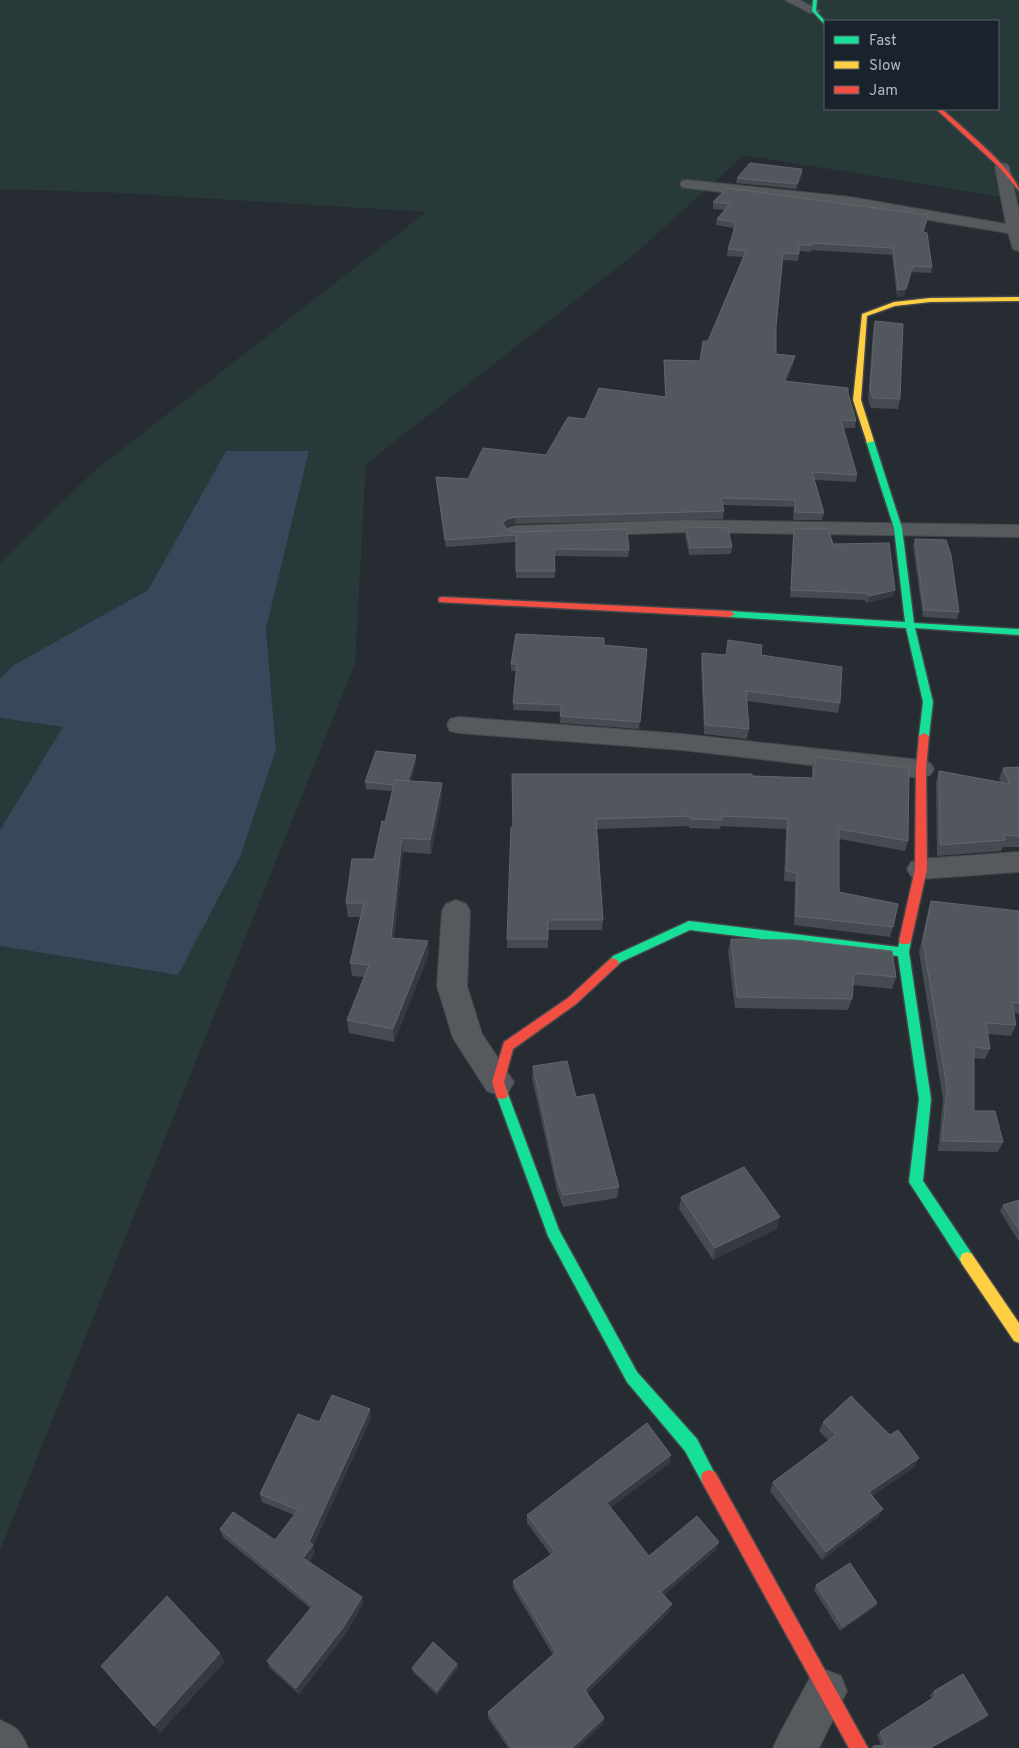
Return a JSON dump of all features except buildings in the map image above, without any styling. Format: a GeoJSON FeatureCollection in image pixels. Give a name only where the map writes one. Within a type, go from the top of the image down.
{"type":"FeatureCollection","features":[{"type":"Feature","properties":{"kind":"street"},"geometry":{"type":"LineString","coordinates":[[791,0],[814,6],[824,22]]}},
{"type":"Feature","properties":{"kind":"street"},"geometry":{"type":"LineString","coordinates":[[940,110],[1002,167],[1019,189]]}},
{"type":"Feature","properties":{"kind":"street"},"geometry":{"type":"LineString","coordinates":[[1002,167],[1019,248]]}},
{"type":"Feature","properties":{"kind":"street"},"geometry":{"type":"LineString","coordinates":[[687,184],[850,202],[1016,230]]}},
{"type":"Feature","properties":{"kind":"street"},"geometry":{"type":"LineString","coordinates":[[1019,299],[930,300],[894,304],[864,314],[857,400],[898,528],[910,626],[928,702],[922,769],[922,869],[903,952],[925,1099],[916,1182],[1019,1336]]}},
{"type":"Feature","properties":{"kind":"street"},"geometry":{"type":"LineString","coordinates":[[515,532],[686,526],[1019,531]]}},
{"type":"Feature","properties":{"kind":"street"},"geometry":{"type":"LineString","coordinates":[[442,600],[656,609],[1019,632]]}},
{"type":"Feature","properties":{"kind":"street"},"geometry":{"type":"LineString","coordinates":[[459,725],[682,742],[922,769]]}},
{"type":"Feature","properties":{"kind":"street"},"geometry":{"type":"LineString","coordinates":[[922,869],[1019,862]]}},
{"type":"Feature","properties":{"kind":"street"},"geometry":{"type":"LineString","coordinates":[[456,911],[452,986],[468,1038],[498,1082],[553,1232],[632,1377],[691,1445],[859,1748]]}},
{"type":"Feature","properties":{"kind":"street"},"geometry":{"type":"LineString","coordinates":[[498,1082],[508,1046],[572,1001],[617,959],[690,924],[903,952]]}},
{"type":"Feature","properties":{"kind":"street"},"geometry":{"type":"LineString","coordinates":[[795,1748],[826,1691]]}},
{"type":"Feature","properties":{"kind":"street"},"geometry":{"type":"LineString","coordinates":[[0,1742],[6,1748]]}},
{"type":"Feature","properties":{"kind":"shaded area"},"geometry":{"type":"Polygon","coordinates":[[[0,0],[1019,0],[1019,200],[744,155],[636,253],[366,464],[355,664],[0,1551],[0,946],[178,975],[276,750],[266,629],[309,451],[226,451],[148,590],[12,666],[0,679],[0,563],[93,472],[426,212],[122,193],[0,189],[0,0]]]}},
{"type":"Feature","properties":{"kind":"shaded area"},"geometry":{"type":"Polygon","coordinates":[[[0,718],[63,727],[0,830],[0,718]]]}},
{"type":"Feature","properties":{"kind":"water"},"geometry":{"type":"Polygon","coordinates":[[[226,451],[309,451],[266,629],[276,750],[240,857],[178,975],[0,946],[0,830],[63,727],[0,718],[0,679],[12,666],[148,590],[226,451]]]}},
{"type":"Feature","properties":{"kind":"traffic: fast"},"geometry":{"type":"LineString","coordinates":[[815,0],[814,11],[824,23]]}},
{"type":"Feature","properties":{"kind":"traffic: fast"},"geometry":{"type":"LineString","coordinates":[[870,441],[898,528],[910,626],[928,702],[924,736]]}},
{"type":"Feature","properties":{"kind":"traffic: fast"},"geometry":{"type":"LineString","coordinates":[[730,614],[1019,632]]}},
{"type":"Feature","properties":{"kind":"traffic: fast"},"geometry":{"type":"LineString","coordinates":[[613,963],[617,959],[689,925],[903,952]]}},
{"type":"Feature","properties":{"kind":"traffic: fast"},"geometry":{"type":"LineString","coordinates":[[905,941],[903,952],[925,1099],[916,1182],[967,1259]]}},
{"type":"Feature","properties":{"kind":"traffic: fast"},"geometry":{"type":"LineString","coordinates":[[502,1094],[553,1232],[632,1377],[691,1445],[709,1478]]}},
{"type":"Feature","properties":{"kind":"traffic: slow"},"geometry":{"type":"LineString","coordinates":[[870,441],[857,400],[864,315],[894,304],[930,300],[1019,299]]}},
{"type":"Feature","properties":{"kind":"traffic: slow"},"geometry":{"type":"LineString","coordinates":[[967,1259],[1019,1336]]}},
{"type":"Feature","properties":{"kind":"traffic: jam"},"geometry":{"type":"LineString","coordinates":[[940,110],[1002,167],[1019,189]]}},
{"type":"Feature","properties":{"kind":"traffic: jam"},"geometry":{"type":"LineString","coordinates":[[442,600],[730,614]]}},
{"type":"Feature","properties":{"kind":"traffic: jam"},"geometry":{"type":"LineString","coordinates":[[905,941],[921,869],[921,769],[924,736]]}},
{"type":"Feature","properties":{"kind":"traffic: jam"},"geometry":{"type":"LineString","coordinates":[[502,1094],[498,1082],[508,1046],[572,1001],[613,963]]}},
{"type":"Feature","properties":{"kind":"traffic: jam"},"geometry":{"type":"LineString","coordinates":[[709,1478],[859,1748]]}}]}
